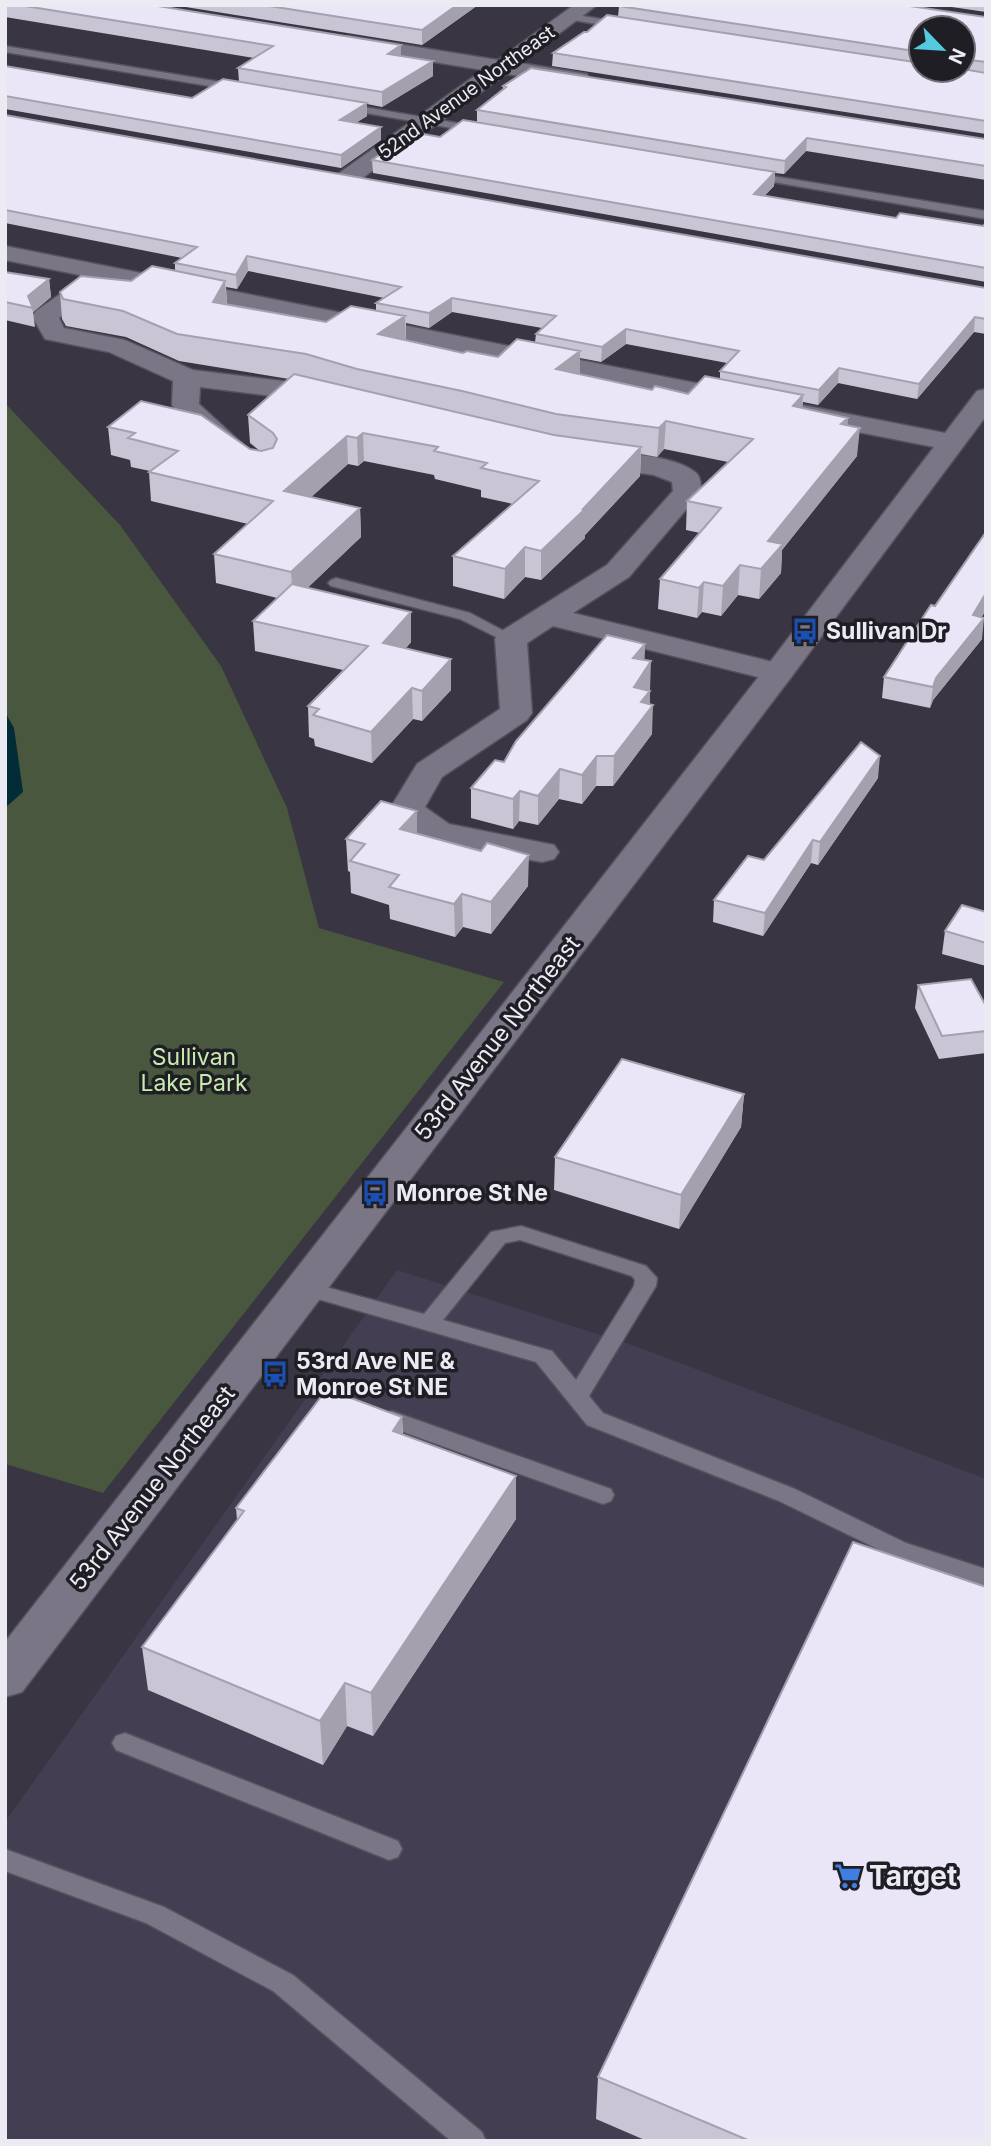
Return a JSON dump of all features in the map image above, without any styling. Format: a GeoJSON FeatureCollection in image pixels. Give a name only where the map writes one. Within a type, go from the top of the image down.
{"type":"FeatureCollection","features":[{"type":"Feature","properties":{"kind":"street","name":"52nd Avenue Northeast"},"geometry":{"type":"LineString","coordinates":[[346,179],[579,11]]}},
{"type":"Feature","properties":{"kind":"street"},"geometry":{"type":"LineString","coordinates":[[327,38],[596,82]]}},
{"type":"Feature","properties":{"kind":"street"},"geometry":{"type":"LineString","coordinates":[[318,174],[373,184]]}},
{"type":"Feature","properties":{"kind":"street"},"geometry":{"type":"LineString","coordinates":[[5,253],[950,442]]}},
{"type":"Feature","properties":{"kind":"street"},"geometry":{"type":"LineString","coordinates":[[106,274],[46,316],[54,334],[116,346],[187,377],[307,392],[351,406]]}},
{"type":"Feature","properties":{"kind":"street"},"geometry":{"type":"LineString","coordinates":[[187,377],[185,405],[201,423],[252,461]]}},
{"type":"Feature","properties":{"kind":"street","name":"53rd Avenue Northeast"},"geometry":{"type":"LineString","coordinates":[[5,1678],[778,673],[986,397]]}},
{"type":"Feature","properties":{"kind":"street"},"geometry":{"type":"LineString","coordinates":[[542,852],[438,832],[406,810],[429,771],[516,713],[511,639],[618,571],[687,492],[686,478],[660,467],[567,455]]}},
{"type":"Feature","properties":{"kind":"street"},"geometry":{"type":"LineString","coordinates":[[550,616],[778,673]]}},
{"type":"Feature","properties":{"kind":"lane"},"geometry":{"type":"LineString","coordinates":[[579,11],[640,28]]}},
{"type":"Feature","properties":{"kind":"lane"},"geometry":{"type":"LineString","coordinates":[[5,48],[250,90]]}},
{"type":"Feature","properties":{"kind":"lane"},"geometry":{"type":"LineString","coordinates":[[332,104],[495,132]]}},
{"type":"Feature","properties":{"kind":"lane"},"geometry":{"type":"LineString","coordinates":[[740,174],[986,215]]}},
{"type":"Feature","properties":{"kind":"lane"},"geometry":{"type":"LineString","coordinates":[[336,583],[465,616],[511,639]]}},
{"type":"Feature","properties":{"kind":"lane"},"geometry":{"type":"LineString","coordinates":[[428,1324],[498,1237],[508,1234],[521,1233],[639,1271],[646,1278],[645,1286],[577,1397]]}},
{"type":"Feature","properties":{"kind":"lane"},"geometry":{"type":"LineString","coordinates":[[304,1288],[544,1356],[594,1419],[787,1496],[898,1549],[986,1578]]}},
{"type":"Feature","properties":{"kind":"lane"},"geometry":{"type":"LineString","coordinates":[[392,1419],[603,1495]]}},
{"type":"Feature","properties":{"kind":"lane"},"geometry":{"type":"LineString","coordinates":[[125,1744],[389,1849]]}},
{"type":"Feature","properties":{"kind":"lane"},"geometry":{"type":"LineString","coordinates":[[5,1860],[155,1915],[283,1983],[472,2141]]}},
{"type":"Feature","properties":{"kind":"shaded area"},"geometry":{"type":"Polygon","coordinates":[[[397,1270],[635,1346],[986,1479],[986,2141],[5,2141],[5,1822],[397,1270]]]}},
{"type":"Feature","properties":{"kind":"green space","name":"Sullivan Lake Park"},"geometry":{"type":"Polygon","coordinates":[[[5,403],[120,525],[221,666],[287,808],[319,928],[504,982],[103,1493],[5,1464],[5,403]]]}},
{"type":"Feature","properties":{"kind":"water"},"geometry":{"type":"Polygon","coordinates":[[[5,712],[14,728],[23,792],[5,808],[5,712]]]}},
{"type":"Feature","properties":{"kind":"building"},"geometry":{"type":"Polygon","coordinates":[[[19,5],[152,5],[401,45],[388,54],[433,61],[382,92],[238,68],[273,46],[19,5]]]}},
{"type":"Feature","properties":{"kind":"building"},"geometry":{"type":"Polygon","coordinates":[[[263,5],[457,5],[422,30],[263,5]]]}},
{"type":"Feature","properties":{"kind":"building"},"geometry":{"type":"Polygon","coordinates":[[[903,5],[965,14],[907,14],[907,50],[619,6],[903,5]]]}},
{"type":"Feature","properties":{"kind":"building"},"geometry":{"type":"Polygon","coordinates":[[[607,15],[907,61],[907,84],[977,84],[977,71],[986,73],[986,121],[553,53],[587,32],[607,15]]]}},
{"type":"Feature","properties":{"kind":"building"},"geometry":{"type":"Polygon","coordinates":[[[977,16],[986,17],[986,62],[977,61],[977,16]]]}},
{"type":"Feature","properties":{"kind":"building"},"geometry":{"type":"Polygon","coordinates":[[[5,66],[192,98],[223,79],[367,103],[340,120],[381,127],[341,155],[5,96],[5,66]]]}},
{"type":"Feature","properties":{"kind":"building"},"geometry":{"type":"Polygon","coordinates":[[[531,68],[986,139],[986,166],[807,138],[785,161],[477,110],[506,87],[503,86],[531,68]]]}},
{"type":"Feature","properties":{"kind":"building"},"geometry":{"type":"Polygon","coordinates":[[[5,115],[986,288],[986,319],[975,317],[919,384],[839,368],[819,390],[720,371],[739,351],[626,329],[602,347],[536,334],[556,316],[452,298],[429,313],[376,303],[401,287],[247,256],[236,275],[175,263],[197,247],[5,210],[5,115]]]}},
{"type":"Feature","properties":{"kind":"building"},"geometry":{"type":"Polygon","coordinates":[[[463,120],[775,172],[754,194],[896,218],[900,213],[983,226],[986,223],[986,268],[372,160],[412,132],[440,137],[463,120]]]}},
{"type":"Feature","properties":{"kind":"building"},"geometry":{"type":"Polygon","coordinates":[[[152,266],[225,281],[213,302],[326,322],[351,306],[405,316],[378,334],[463,353],[467,351],[498,357],[517,339],[580,351],[556,369],[652,390],[655,386],[688,394],[705,376],[803,395],[793,406],[848,418],[841,424],[860,428],[768,541],[783,544],[761,569],[740,565],[723,586],[704,582],[699,588],[660,579],[721,508],[687,501],[753,439],[666,421],[659,428],[556,414],[357,369],[306,354],[177,334],[123,311],[63,299],[60,292],[81,276],[131,281],[152,266]]]}},
{"type":"Feature","properties":{"kind":"building"},"geometry":{"type":"Polygon","coordinates":[[[5,272],[49,279],[28,296],[33,308],[5,302],[5,272]]]}},
{"type":"Feature","properties":{"kind":"building"},"geometry":{"type":"Polygon","coordinates":[[[294,374],[554,435],[641,447],[585,509],[541,551],[525,547],[505,569],[453,556],[539,481],[481,468],[487,463],[434,451],[438,447],[363,433],[357,438],[347,436],[284,491],[360,508],[291,572],[214,554],[273,501],[149,472],[178,451],[128,438],[135,433],[108,427],[141,401],[201,415],[250,449],[261,451],[273,448],[277,439],[273,433],[248,415],[294,374]]]}},
{"type":"Feature","properties":{"kind":"building"},"geometry":{"type":"Polygon","coordinates":[[[986,532],[986,593],[973,615],[984,618],[936,678],[933,687],[884,677],[931,605],[935,606],[986,532]]]}},
{"type":"Feature","properties":{"kind":"building"},"geometry":{"type":"Polygon","coordinates":[[[292,584],[411,612],[383,643],[451,659],[422,691],[412,688],[371,732],[313,715],[319,709],[308,706],[368,646],[253,621],[292,584]]]}},
{"type":"Feature","properties":{"kind":"building"},"geometry":{"type":"Polygon","coordinates":[[[607,635],[645,644],[633,658],[651,661],[634,687],[650,691],[641,702],[653,705],[614,756],[597,756],[582,775],[560,769],[538,796],[520,791],[513,799],[471,788],[495,760],[504,762],[516,741],[607,635]]]}},
{"type":"Feature","properties":{"kind":"building"},"geometry":{"type":"Polygon","coordinates":[[[861,742],[880,756],[820,842],[813,840],[765,913],[714,900],[748,856],[764,860],[861,742]]]}},
{"type":"Feature","properties":{"kind":"building"},"geometry":{"type":"Polygon","coordinates":[[[381,801],[417,811],[400,829],[481,851],[487,843],[529,855],[491,902],[462,894],[454,904],[389,887],[399,875],[350,861],[365,844],[346,839],[381,801]]]}},
{"type":"Feature","properties":{"kind":"building"},"geometry":{"type":"Polygon","coordinates":[[[962,905],[986,912],[986,943],[945,931],[962,905]]]}},
{"type":"Feature","properties":{"kind":"building"},"geometry":{"type":"Polygon","coordinates":[[[971,979],[986,1006],[986,1031],[942,1036],[918,985],[971,979]]]}},
{"type":"Feature","properties":{"kind":"building"},"geometry":{"type":"Polygon","coordinates":[[[622,1059],[744,1094],[681,1195],[555,1157],[622,1059]]]}},
{"type":"Feature","properties":{"kind":"building"},"geometry":{"type":"Polygon","coordinates":[[[327,1389],[402,1417],[393,1431],[516,1476],[371,1693],[345,1683],[320,1721],[142,1647],[244,1511],[236,1508],[327,1389]]]}},
{"type":"Feature","properties":{"kind":"building","name":"Target"},"geometry":{"type":"Polygon","coordinates":[[[853,1542],[986,1587],[986,2141],[750,2141],[598,2077],[853,1542]]]}},
{"type":"Feature","properties":{"kind":"place","name":"Sullivan Dr"},"geometry":{"type":"Point","coordinates":[805,631]}},
{"type":"Feature","properties":{"kind":"place","name":"Monroe St Ne"},"geometry":{"type":"Point","coordinates":[375,1193]}},
{"type":"Feature","properties":{"kind":"place","name":"53rd Ave NE & Monroe St NE"},"geometry":{"type":"Point","coordinates":[275,1374]}},
{"type":"Feature","properties":{"kind":"place","name":"Target"},"geometry":{"type":"Point","coordinates":[848,1876]}}]}
